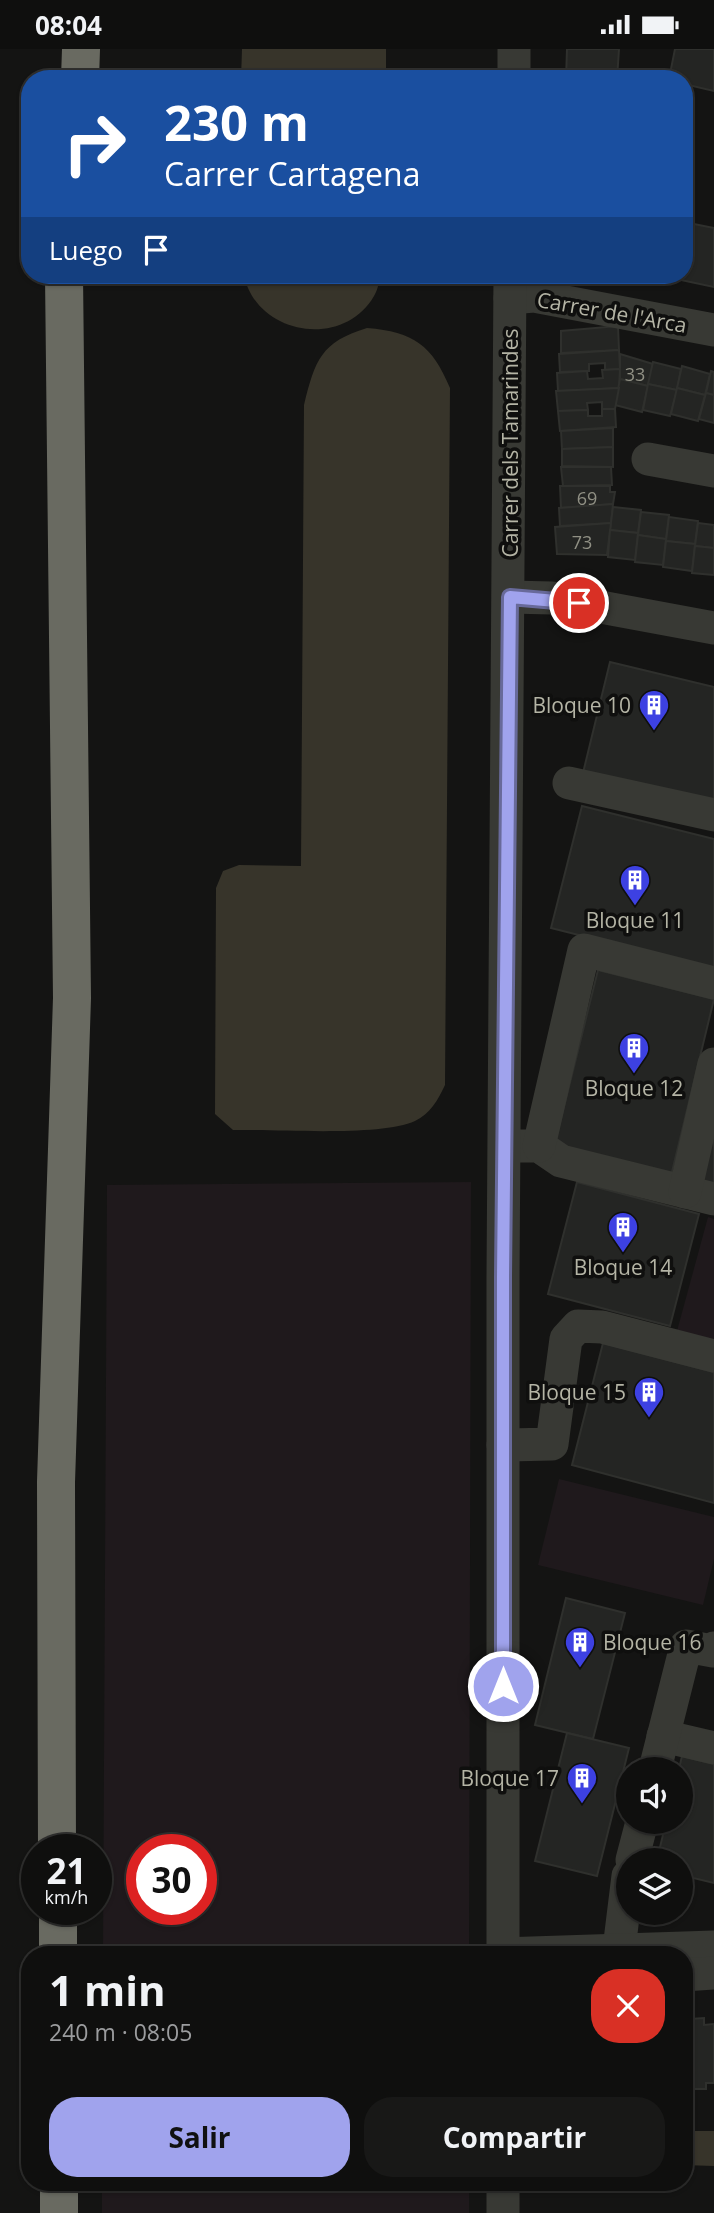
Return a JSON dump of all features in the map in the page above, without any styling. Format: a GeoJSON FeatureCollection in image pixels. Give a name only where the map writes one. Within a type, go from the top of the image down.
{"type":"FeatureCollection","features":[{"type":"Feature","properties":{"kind":"highway"},"geometry":{"type":"LineString","coordinates":[[60,49],[60,70]]}},
{"type":"Feature","properties":{"kind":"highway"},"geometry":{"type":"LineString","coordinates":[[80,70],[81,49]]}},
{"type":"Feature","properties":{"kind":"highway"},"geometry":{"type":"LineString","coordinates":[[57,1834],[56,1482],[72,997],[64,284]]}},
{"type":"Feature","properties":{"kind":"highway"},"geometry":{"type":"LineString","coordinates":[[67,376],[71,284]]}},
{"type":"Feature","properties":{"kind":"highway"},"geometry":{"type":"LineString","coordinates":[[58,1925],[58,1946]]}},
{"type":"Feature","properties":{"kind":"highway"},"geometry":{"type":"LineString","coordinates":[[59,2191],[59,2213]]}},
{"type":"Feature","properties":{"kind":"street"},"geometry":{"type":"LineString","coordinates":[[514,49],[514,70]]}},
{"type":"Feature","properties":{"kind":"street","name":"Carrer de l'Arca"},"geometry":{"type":"LineString","coordinates":[[510,286],[534,296],[714,330]]}},
{"type":"Feature","properties":{"kind":"street","name":"Carrer dels Tamarindes"},"geometry":{"type":"LineString","coordinates":[[503,1946],[503,1445],[510,286]]}},
{"type":"Feature","properties":{"kind":"street"},"geometry":{"type":"LineString","coordinates":[[648,459],[714,471]]}},
{"type":"Feature","properties":{"kind":"street"},"geometry":{"type":"LineString","coordinates":[[510,597],[552,598],[714,628]]}},
{"type":"Feature","properties":{"kind":"street"},"geometry":{"type":"LineString","coordinates":[[569,783],[714,815]]}},
{"type":"Feature","properties":{"kind":"street"},"geometry":{"type":"LineString","coordinates":[[539,1146],[584,950],[714,983]]}},
{"type":"Feature","properties":{"kind":"street"},"geometry":{"type":"LineString","coordinates":[[505,1147],[539,1146],[561,1161],[699,1196],[714,1064]]}},
{"type":"Feature","properties":{"kind":"street"},"geometry":{"type":"LineString","coordinates":[[503,1445],[552,1444],[566,1339],[578,1326],[602,1327],[714,1356]]}},
{"type":"Feature","properties":{"kind":"street"},"geometry":{"type":"LineString","coordinates":[[658,1757],[686,1646],[713,1651],[714,1648]]}},
{"type":"Feature","properties":{"kind":"street"},"geometry":{"type":"LineString","coordinates":[[663,1737],[714,1748]]}},
{"type":"Feature","properties":{"kind":"street"},"geometry":{"type":"LineString","coordinates":[[619,1946],[622,1925]]}},
{"type":"Feature","properties":{"kind":"street"},"geometry":{"type":"LineString","coordinates":[[693,1947],[714,1947]]}},
{"type":"Feature","properties":{"kind":"street"},"geometry":{"type":"LineString","coordinates":[[693,1974],[714,1973]]}},
{"type":"Feature","properties":{"kind":"street"},"geometry":{"type":"LineString","coordinates":[[503,2191],[503,2213]]}},
{"type":"Feature","properties":{"kind":"shaded area"},"geometry":{"type":"Polygon","coordinates":[[[242,49],[386,49],[386,70],[241,70],[242,49]]]}},
{"type":"Feature","properties":{"kind":"shaded area"},"geometry":{"type":"Polygon","coordinates":[[[248,284],[378,284],[375,294],[360,313],[342,324],[322,329],[302,328],[282,322],[265,311],[252,295],[248,284]]]}},
{"type":"Feature","properties":{"kind":"shaded area"},"geometry":{"type":"Polygon","coordinates":[[[367,328],[397,333],[419,343],[436,361],[450,388],[445,1085],[425,1115],[399,1126],[354,1131],[233,1130],[215,1114],[216,888],[223,871],[239,865],[301,866],[304,405],[312,376],[322,355],[339,340],[367,328]]]}},
{"type":"Feature","properties":{"kind":"shaded area"},"geometry":{"type":"Polygon","coordinates":[[[471,1182],[469,1946],[103,1946],[103,1925],[112,1925],[112,1834],[104,1834],[107,1185],[471,1182]]]}},
{"type":"Feature","properties":{"kind":"shaded area"},"geometry":{"type":"Polygon","coordinates":[[[708,1217],[714,1219],[714,1341],[677,1331],[708,1217]]]}},
{"type":"Feature","properties":{"kind":"shaded area"},"geometry":{"type":"Polygon","coordinates":[[[559,1479],[714,1517],[714,1559],[703,1605],[538,1565],[559,1479]]]}},
{"type":"Feature","properties":{"kind":"shaded area"},"geometry":{"type":"Polygon","coordinates":[[[693,2131],[714,2131],[714,2166],[693,2165],[693,2131]]]}},
{"type":"Feature","properties":{"kind":"shaded area"},"geometry":{"type":"Polygon","coordinates":[[[102,2191],[469,2191],[469,2213],[102,2213],[102,2191]]]}},
{"type":"Feature","properties":{"kind":"building"},"geometry":{"type":"Polygon","coordinates":[[[567,49],[619,49],[618,70],[566,70],[567,49]]]}},
{"type":"Feature","properties":{"kind":"building"},"geometry":{"type":"Polygon","coordinates":[[[675,49],[714,49],[714,91],[693,86],[693,70],[671,70],[675,49]]]}},
{"type":"Feature","properties":{"kind":"building"},"geometry":{"type":"Polygon","coordinates":[[[693,224],[714,228],[714,287],[693,283],[693,224]]]}},
{"type":"Feature","properties":{"kind":"building"},"geometry":{"type":"Polygon","coordinates":[[[618,326],[619,350],[561,353],[561,331],[618,326]]]}},
{"type":"Feature","properties":{"kind":"building"},"geometry":{"type":"Polygon","coordinates":[[[619,350],[620,369],[605,370],[605,363],[589,364],[589,371],[560,372],[559,354],[619,350]]]}},
{"type":"Feature","properties":{"kind":"building"},"geometry":{"type":"Polygon","coordinates":[[[620,354],[653,364],[648,386],[620,379],[620,354]]]}},
{"type":"Feature","properties":{"kind":"building"},"geometry":{"type":"Polygon","coordinates":[[[653,362],[681,369],[677,390],[648,384],[653,362]]]}},
{"type":"Feature","properties":{"kind":"building"},"geometry":{"type":"Polygon","coordinates":[[[682,366],[710,374],[705,395],[677,388],[682,366]]]}},
{"type":"Feature","properties":{"kind":"building"},"geometry":{"type":"Polygon","coordinates":[[[620,369],[619,388],[558,391],[557,373],[587,371],[588,379],[603,378],[602,370],[620,369]]]}},
{"type":"Feature","properties":{"kind":"building"},"geometry":{"type":"Polygon","coordinates":[[[711,371],[714,372],[714,395],[706,393],[711,371]]]}},
{"type":"Feature","properties":{"kind":"building"},"geometry":{"type":"Polygon","coordinates":[[[620,379],[648,386],[642,412],[615,405],[620,379]]]}},
{"type":"Feature","properties":{"kind":"building"},"geometry":{"type":"Polygon","coordinates":[[[648,384],[677,390],[670,416],[643,410],[648,384]]]}},
{"type":"Feature","properties":{"kind":"building"},"geometry":{"type":"Polygon","coordinates":[[[619,388],[615,409],[602,409],[602,402],[587,403],[588,410],[558,411],[556,391],[619,388]]]}},
{"type":"Feature","properties":{"kind":"building"},"geometry":{"type":"Polygon","coordinates":[[[677,388],[705,395],[698,421],[671,414],[677,388]]]}},
{"type":"Feature","properties":{"kind":"building"},"geometry":{"type":"Polygon","coordinates":[[[706,393],[714,395],[714,423],[699,419],[706,393]]]}},
{"type":"Feature","properties":{"kind":"building"},"geometry":{"type":"Polygon","coordinates":[[[602,409],[615,409],[616,427],[560,431],[558,411],[588,410],[588,416],[602,416],[602,409]]]}},
{"type":"Feature","properties":{"kind":"building"},"geometry":{"type":"Polygon","coordinates":[[[613,428],[613,447],[562,449],[561,431],[613,428]]]}},
{"type":"Feature","properties":{"kind":"building"},"geometry":{"type":"Polygon","coordinates":[[[613,447],[613,467],[562,466],[562,449],[613,447]]]}},
{"type":"Feature","properties":{"kind":"building"},"geometry":{"type":"Polygon","coordinates":[[[561,467],[611,467],[612,485],[563,486],[561,467]]]}},
{"type":"Feature","properties":{"kind":"building"},"geometry":{"type":"Polygon","coordinates":[[[560,486],[610,486],[610,492],[615,492],[613,504],[561,508],[560,486]]]}},
{"type":"Feature","properties":{"kind":"building"},"geometry":{"type":"Polygon","coordinates":[[[613,504],[611,523],[560,526],[559,508],[613,504]]]}},
{"type":"Feature","properties":{"kind":"building"},"geometry":{"type":"Polygon","coordinates":[[[613,507],[641,510],[638,533],[610,530],[613,507]]]}},
{"type":"Feature","properties":{"kind":"building"},"geometry":{"type":"Polygon","coordinates":[[[641,512],[669,515],[666,539],[638,535],[641,512]]]}},
{"type":"Feature","properties":{"kind":"building"},"geometry":{"type":"Polygon","coordinates":[[[669,517],[698,521],[695,544],[666,541],[669,517]]]}},
{"type":"Feature","properties":{"kind":"building"},"geometry":{"type":"Polygon","coordinates":[[[611,523],[607,555],[557,554],[555,527],[611,523]]]}},
{"type":"Feature","properties":{"kind":"building"},"geometry":{"type":"Polygon","coordinates":[[[698,523],[714,525],[714,548],[695,546],[698,523]]]}},
{"type":"Feature","properties":{"kind":"building"},"geometry":{"type":"Polygon","coordinates":[[[610,530],[638,533],[635,560],[608,557],[610,530]]]}},
{"type":"Feature","properties":{"kind":"building"},"geometry":{"type":"Polygon","coordinates":[[[638,535],[666,539],[663,565],[635,562],[638,535]]]}},
{"type":"Feature","properties":{"kind":"building"},"geometry":{"type":"Polygon","coordinates":[[[666,541],[695,544],[692,571],[663,567],[666,541]]]}},
{"type":"Feature","properties":{"kind":"building"},"geometry":{"type":"Polygon","coordinates":[[[695,546],[714,548],[714,575],[692,573],[695,546]]]}},
{"type":"Feature","properties":{"kind":"building","name":"Bloque 10"},"geometry":{"type":"Polygon","coordinates":[[[610,662],[714,687],[714,808],[582,777],[610,662]]]}},
{"type":"Feature","properties":{"kind":"building","name":"Bloque 11"},"geometry":{"type":"Polygon","coordinates":[[[582,806],[714,839],[714,969],[551,928],[582,806]]]}},
{"type":"Feature","properties":{"kind":"building","name":"Bloque 12"},"geometry":{"type":"Polygon","coordinates":[[[598,970],[714,999],[671,1176],[554,1147],[598,970]]]}},
{"type":"Feature","properties":{"kind":"building"},"geometry":{"type":"Polygon","coordinates":[[[714,1121],[714,1188],[698,1184],[714,1121]]]}},
{"type":"Feature","properties":{"kind":"building","name":"Bloque 14"},"geometry":{"type":"Polygon","coordinates":[[[577,1182],[699,1214],[670,1326],[548,1294],[577,1182]]]}},
{"type":"Feature","properties":{"kind":"building","name":"Bloque 15"},"geometry":{"type":"Polygon","coordinates":[[[603,1343],[714,1372],[714,1503],[572,1465],[603,1343]]]}},
{"type":"Feature","properties":{"kind":"building","name":"Bloque 16"},"geometry":{"type":"Polygon","coordinates":[[[566,1598],[625,1613],[593,1739],[535,1725],[566,1598]]]}},
{"type":"Feature","properties":{"kind":"building","name":"Bloque 17"},"geometry":{"type":"Polygon","coordinates":[[[567,1733],[629,1748],[627,1757],[616,1757],[616,1800],[597,1876],[535,1861],[567,1733]]]}},
{"type":"Feature","properties":{"kind":"building"},"geometry":{"type":"Polygon","coordinates":[[[693,1759],[714,1764],[714,1883],[693,1878],[693,1848],[660,1848],[663,1834],[693,1834],[693,1759]]]}},
{"type":"Feature","properties":{"kind":"building"},"geometry":{"type":"Polygon","coordinates":[[[704,2018],[704,2025],[714,2024],[714,2083],[706,2083],[706,2089],[693,2089],[693,2019],[704,2018]]]}},
{"type":"Feature","properties":{"kind":"place","name":"Bloque 10"},"geometry":{"type":"Point","coordinates":[654,732]}},
{"type":"Feature","properties":{"kind":"place","name":"Bloque 11"},"geometry":{"type":"Point","coordinates":[635,907]}},
{"type":"Feature","properties":{"kind":"place","name":"Bloque 12"},"geometry":{"type":"Point","coordinates":[634,1075]}},
{"type":"Feature","properties":{"kind":"place","name":"Bloque 14"},"geometry":{"type":"Point","coordinates":[623,1254]}},
{"type":"Feature","properties":{"kind":"place","name":"Bloque 15"},"geometry":{"type":"Point","coordinates":[649,1419]}},
{"type":"Feature","properties":{"kind":"place","name":"Bloque 16"},"geometry":{"type":"Point","coordinates":[580,1669]}},
{"type":"Feature","properties":{"kind":"place","name":"Bloque 17"},"geometry":{"type":"Point","coordinates":[582,1805]}},
{"type":"Feature","properties":{"kind":"route"},"geometry":{"type":"LineString","coordinates":[[503,1686],[503,1277],[510,597],[552,598],[579,603]]}}]}
